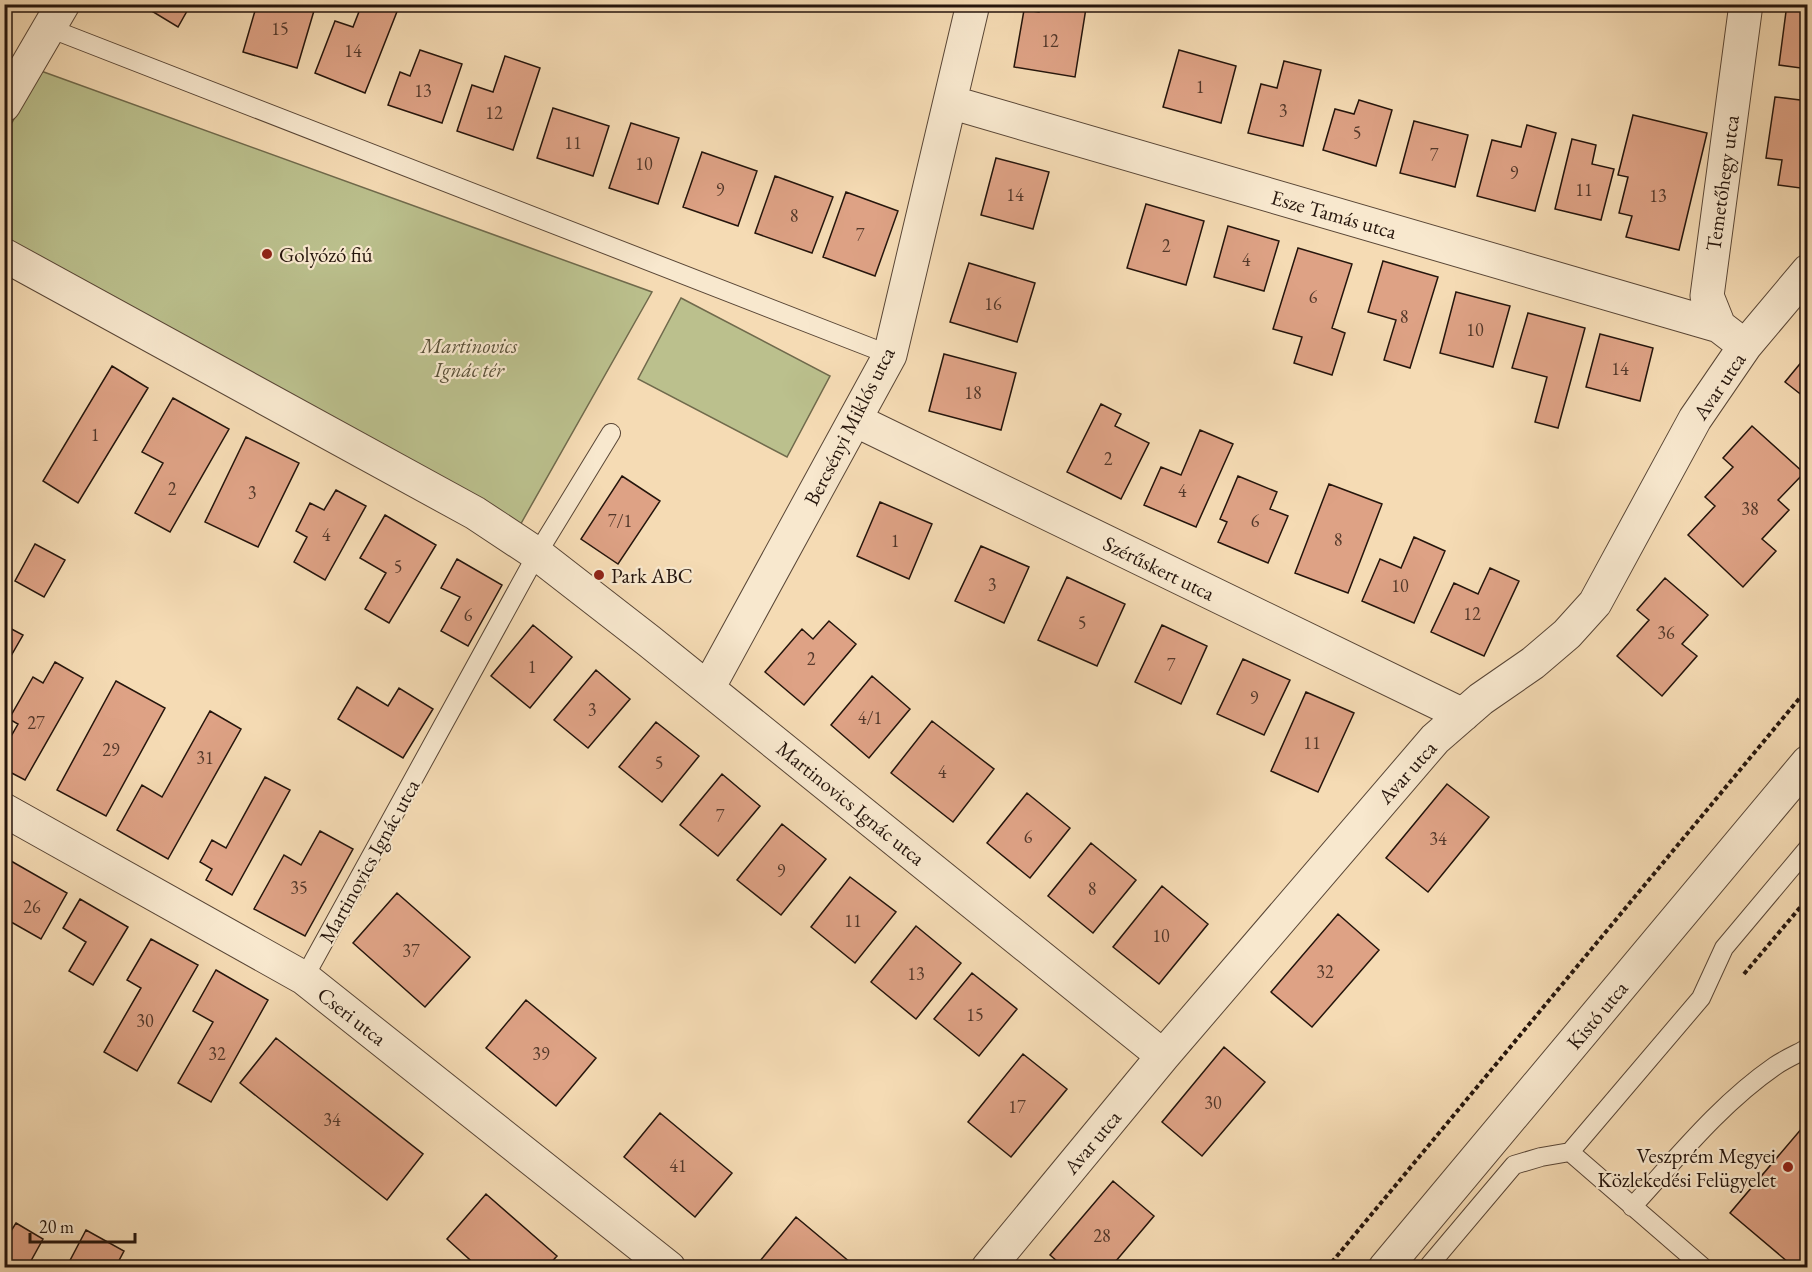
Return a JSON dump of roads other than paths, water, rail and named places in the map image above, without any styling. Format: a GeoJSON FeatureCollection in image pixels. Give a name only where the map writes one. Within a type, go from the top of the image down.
{"type":"FeatureCollection","features":[{"type":"Feature","properties":{"kind":"street","name":"Bercsényi Miklós utca"},"geometry":{"type":"LineString","coordinates":[[708,688],[890,355],[973,4]]}},
{"type":"Feature","properties":{"kind":"street","name":"Temetőhegy utca"},"geometry":{"type":"LineString","coordinates":[[1719,326],[1707,296],[1746,4]]}},
{"type":"Feature","properties":{"kind":"street"},"geometry":{"type":"LineString","coordinates":[[4,105],[56,16]]}},
{"type":"Feature","properties":{"kind":"street","name":"Esze Tamás utca"},"geometry":{"type":"LineString","coordinates":[[950,102],[1719,326]]}},
{"type":"Feature","properties":{"kind":"street"},"geometry":{"type":"LineString","coordinates":[[4,255],[475,513],[537,554]]}},
{"type":"Feature","properties":{"kind":"street","name":"Avar utca"},"geometry":{"type":"LineString","coordinates":[[988,1268],[1163,1056],[1436,739],[1481,699],[1533,663],[1567,634],[1595,603],[1695,419],[1746,346],[1808,271]]}},
{"type":"Feature","properties":{"kind":"street"},"geometry":{"type":"LineString","coordinates":[[1719,326],[1746,346]]}},
{"type":"Feature","properties":{"kind":"street","name":"Szérűskert utca"},"geometry":{"type":"LineString","coordinates":[[855,420],[1463,715]]}},
{"type":"Feature","properties":{"kind":"street","name":"Martinovics Ignác utca"},"geometry":{"type":"LineString","coordinates":[[537,554],[708,688],[1163,1056]]}},
{"type":"Feature","properties":{"kind":"street","name":"Kistó utca"},"geometry":{"type":"LineString","coordinates":[[1385,1268],[1808,762]]}},
{"type":"Feature","properties":{"kind":"street","name":"Cseri utca"},"geometry":{"type":"LineString","coordinates":[[4,810],[304,978],[669,1268]]}},
{"type":"Feature","properties":{"kind":"lane"},"geometry":{"type":"LineString","coordinates":[[56,16],[890,355]]}},
{"type":"Feature","properties":{"kind":"lane","name":"Martinovics Ignác utca"},"geometry":{"type":"LineString","coordinates":[[304,978],[537,554],[611,433]]}},
{"type":"Feature","properties":{"kind":"lane"},"geometry":{"type":"LineString","coordinates":[[1427,1268],[1514,1165],[1570,1152],[1701,998],[1724,948],[1808,848]]}},
{"type":"Feature","properties":{"kind":"lane"},"geometry":{"type":"LineString","coordinates":[[1632,1207],[1712,1120],[1745,1089],[1776,1065],[1808,1048]]}},
{"type":"Feature","properties":{"kind":"lane"},"geometry":{"type":"LineString","coordinates":[[1570,1152],[1704,1268]]}},
{"type":"Feature","properties":{"kind":"place","name":"Golyózó fiú"},"geometry":{"type":"Point","coordinates":[267,254]}},
{"type":"Feature","properties":{"kind":"place","name":"Park ABC"},"geometry":{"type":"Point","coordinates":[599,575]}},
{"type":"Feature","properties":{"kind":"place","name":"Veszprém Megyei Közlekedési Felügyelet"},"geometry":{"type":"Point","coordinates":[1788,1167]}},
{"type":"Feature","properties":{"kind":"park label","name":"Martinovics Ignác tér"},"geometry":{"type":"Point","coordinates":[469,357]}}]}
